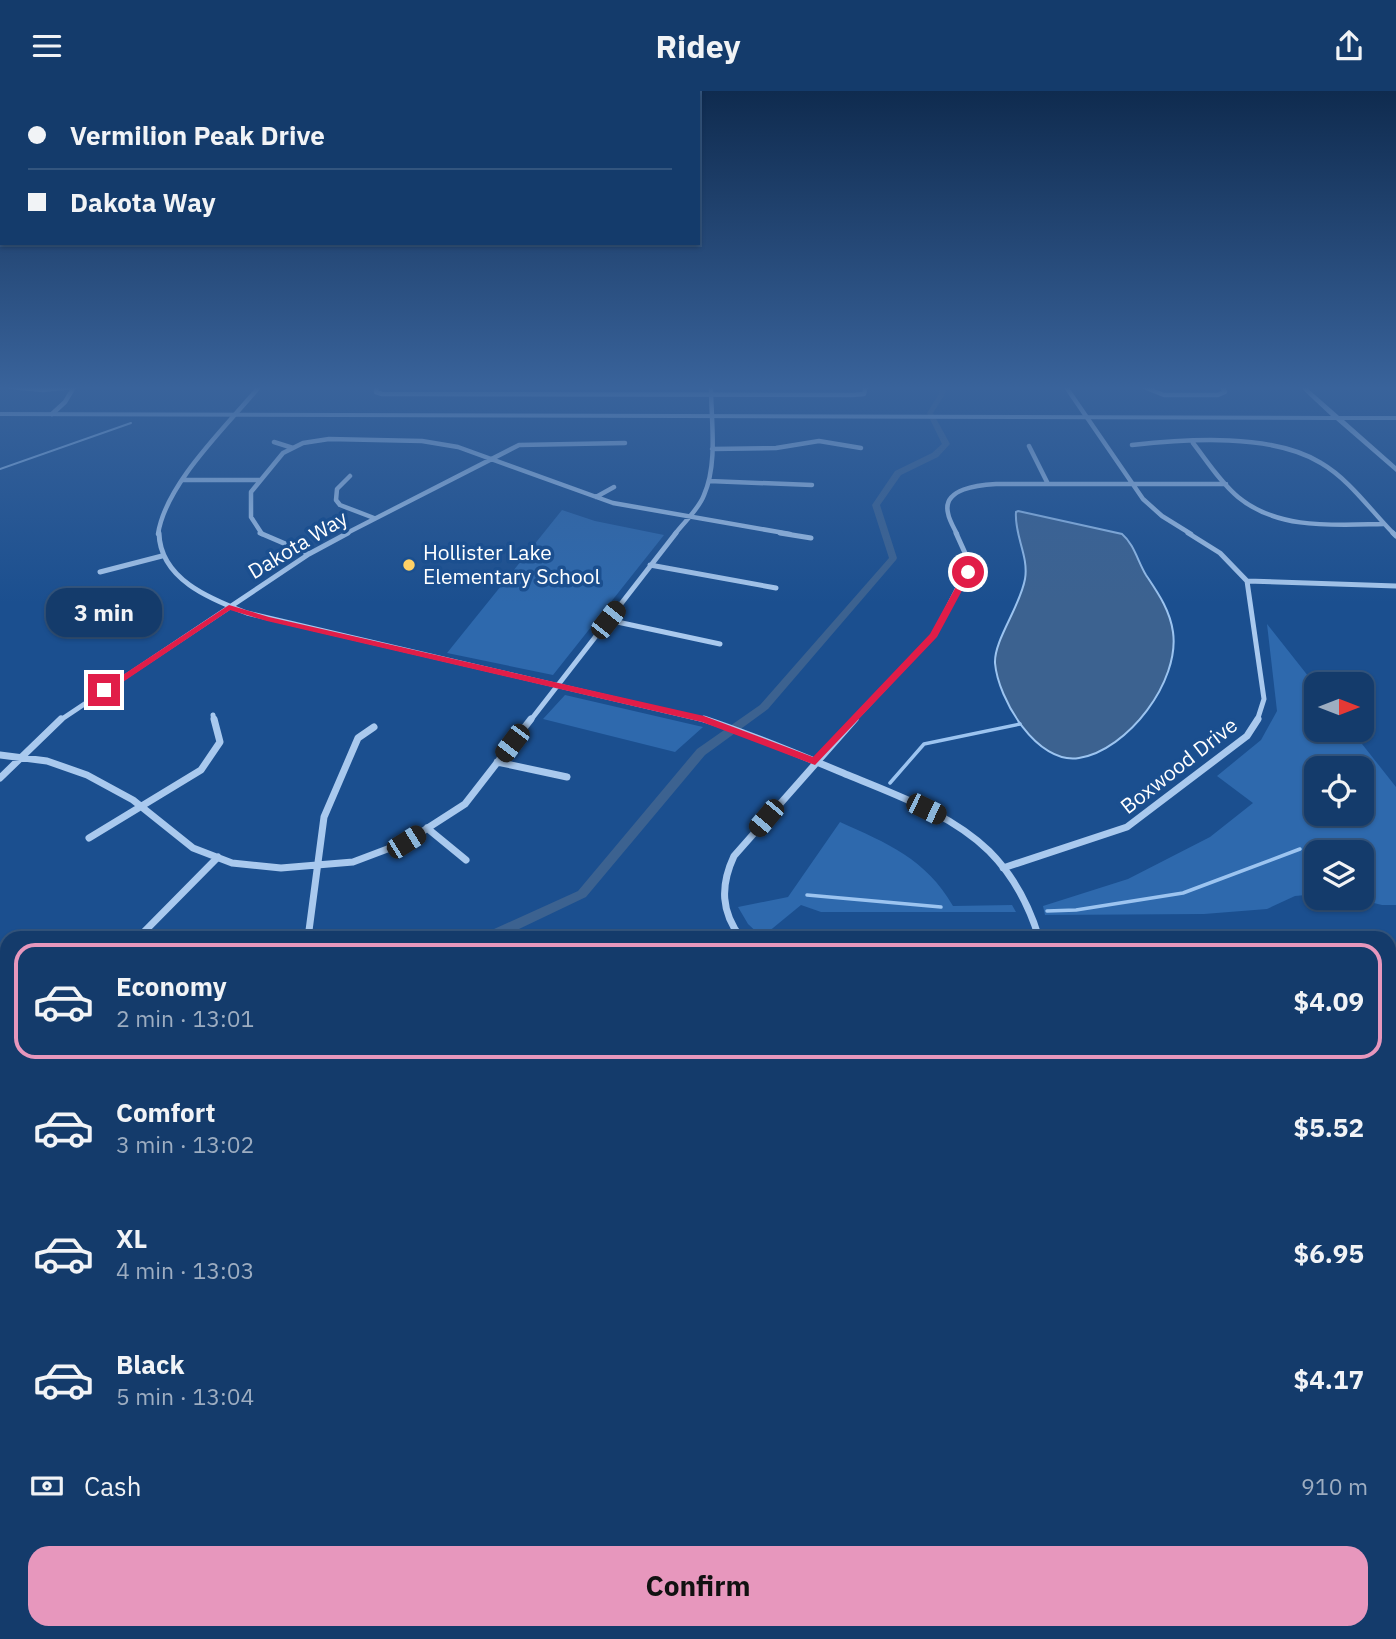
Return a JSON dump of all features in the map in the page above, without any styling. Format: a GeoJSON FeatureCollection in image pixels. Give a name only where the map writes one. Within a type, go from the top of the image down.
{"type":"FeatureCollection","features":[{"type":"Feature","properties":{"kind":"street"},"geometry":{"type":"LineString","coordinates":[[199,459],[167,499],[159,521],[158,542],[163,556],[188,585],[229,607],[267,619],[715,722],[747,733],[944,818],[981,844],[1017,885],[1031,911],[1037,931]]}},
{"type":"Feature","properties":{"kind":"street"},"geometry":{"type":"LineString","coordinates":[[278,459],[251,492],[251,517],[261,534],[309,554]]}},
{"type":"Feature","properties":{"kind":"street","name":"Dakota Way"},"geometry":{"type":"LineString","coordinates":[[0,778],[63,717],[309,554],[491,459]]}},
{"type":"Feature","properties":{"kind":"street"},"geometry":{"type":"LineString","coordinates":[[492,459],[613,503],[811,538]]}},
{"type":"Feature","properties":{"kind":"street"},"geometry":{"type":"LineString","coordinates":[[0,755],[47,761],[87,775],[141,807],[193,848],[232,863],[281,868],[353,862],[406,842],[464,804],[704,497],[711,459]]}},
{"type":"Feature","properties":{"kind":"street"},"geometry":{"type":"LineString","coordinates":[[1036,459],[1048,484]]}},
{"type":"Feature","properties":{"kind":"street"},"geometry":{"type":"LineString","coordinates":[[1115,459],[1153,508],[1220,553],[1247,581],[1396,586]]}},
{"type":"Feature","properties":{"kind":"street"},"geometry":{"type":"LineString","coordinates":[[1205,459],[1226,484],[1250,506],[1279,517],[1321,524],[1383,524]]}},
{"type":"Feature","properties":{"kind":"street"},"geometry":{"type":"LineString","coordinates":[[1313,459],[1324,465],[1396,536]]}},
{"type":"Feature","properties":{"kind":"street"},"geometry":{"type":"LineString","coordinates":[[350,476],[337,489],[336,500],[340,505],[374,518]]}},
{"type":"Feature","properties":{"kind":"street"},"geometry":{"type":"LineString","coordinates":[[182,480],[260,480]]}},
{"type":"Feature","properties":{"kind":"street"},"geometry":{"type":"LineString","coordinates":[[709,481],[812,485]]}},
{"type":"Feature","properties":{"kind":"street"},"geometry":{"type":"LineString","coordinates":[[735,931],[726,912],[722,885],[734,856],[815,761],[934,635],[968,572],[968,555],[947,511],[947,503],[952,497],[981,484],[1226,484]]}},
{"type":"Feature","properties":{"kind":"street"},"geometry":{"type":"LineString","coordinates":[[596,497],[614,487]]}},
{"type":"Feature","properties":{"kind":"street"},"geometry":{"type":"LineString","coordinates":[[100,572],[163,556]]}},
{"type":"Feature","properties":{"kind":"street"},"geometry":{"type":"LineString","coordinates":[[650,565],[776,589]]}},
{"type":"Feature","properties":{"kind":"street","name":"Boxwood Drive"},"geometry":{"type":"LineString","coordinates":[[1003,868],[1127,827],[1247,736],[1261,714],[1264,699],[1247,581]]}},
{"type":"Feature","properties":{"kind":"street"},"geometry":{"type":"LineString","coordinates":[[608,620],[720,644]]}},
{"type":"Feature","properties":{"kind":"street"},"geometry":{"type":"LineString","coordinates":[[89,838],[201,769],[220,742],[213,715]]}},
{"type":"Feature","properties":{"kind":"street"},"geometry":{"type":"LineString","coordinates":[[309,931],[320,865],[324,817],[358,738],[374,727]]}},
{"type":"Feature","properties":{"kind":"street"},"geometry":{"type":"LineString","coordinates":[[497,762],[567,777]]}},
{"type":"Feature","properties":{"kind":"street"},"geometry":{"type":"LineString","coordinates":[[427,828],[466,860]]}},
{"type":"Feature","properties":{"kind":"street"},"geometry":{"type":"LineString","coordinates":[[145,931],[218,857]]}},
{"type":"Feature","properties":{"kind":"shaded area"},"geometry":{"type":"Polygon","coordinates":[[[562,510],[595,521],[664,535],[553,675],[447,653],[562,510]]]}},
{"type":"Feature","properties":{"kind":"shaded area"},"geometry":{"type":"Polygon","coordinates":[[[1018,511],[1122,534],[1130,543],[1163,602],[1173,632],[1173,651],[1168,671],[1147,710],[1132,728],[1115,742],[1079,758],[1063,757],[1035,741],[1012,711],[998,678],[996,654],[1025,579],[1025,562],[1016,521],[1018,511]]]}},
{"type":"Feature","properties":{"kind":"shaded area"},"geometry":{"type":"Polygon","coordinates":[[[1267,624],[1305,672],[1304,742],[1360,742],[1372,756],[1304,756],[1304,826],[1374,826],[1374,759],[1396,787],[1396,905],[1374,903],[1374,840],[1304,840],[1304,895],[1295,896],[1267,909],[1204,914],[1045,915],[1043,906],[1128,879],[1210,837],[1253,803],[1217,776],[1261,740],[1277,711],[1267,624]]]}},
{"type":"Feature","properties":{"kind":"shaded area"},"geometry":{"type":"Polygon","coordinates":[[[565,695],[703,727],[675,752],[543,719],[565,695]]]}},
{"type":"Feature","properties":{"kind":"shaded area"},"geometry":{"type":"Polygon","coordinates":[[[840,822],[889,845],[918,864],[931,876],[953,906],[1012,905],[1016,912],[821,912],[801,905],[769,931],[756,931],[738,907],[788,897],[840,822]]]}},
{"type":"Feature","properties":{"kind":"waterway"},"geometry":{"type":"LineString","coordinates":[[0,469],[28,459]]}},
{"type":"Feature","properties":{"kind":"waterway"},"geometry":{"type":"LineString","coordinates":[[503,931],[582,894],[701,752],[764,707],[893,558],[876,505],[898,473],[926,459]]}},
{"type":"Feature","properties":{"kind":"waterway"},"geometry":{"type":"LineString","coordinates":[[890,783],[924,744],[1020,724]]}},
{"type":"Feature","properties":{"kind":"waterway"},"geometry":{"type":"LineString","coordinates":[[1047,911],[1076,910],[1183,893],[1300,849]]}},
{"type":"Feature","properties":{"kind":"waterway"},"geometry":{"type":"LineString","coordinates":[[807,895],[941,907]]}},
{"type":"Feature","properties":{"kind":"place","name":"Hollister Lake Elementary School"},"geometry":{"type":"Point","coordinates":[409,565]}},
{"type":"Feature","properties":{"kind":"route"},"geometry":{"type":"LineString","coordinates":[[104,690],[229,607],[267,619],[704,719],[747,733],[815,761],[922,650],[934,635],[968,572]]}}]}
